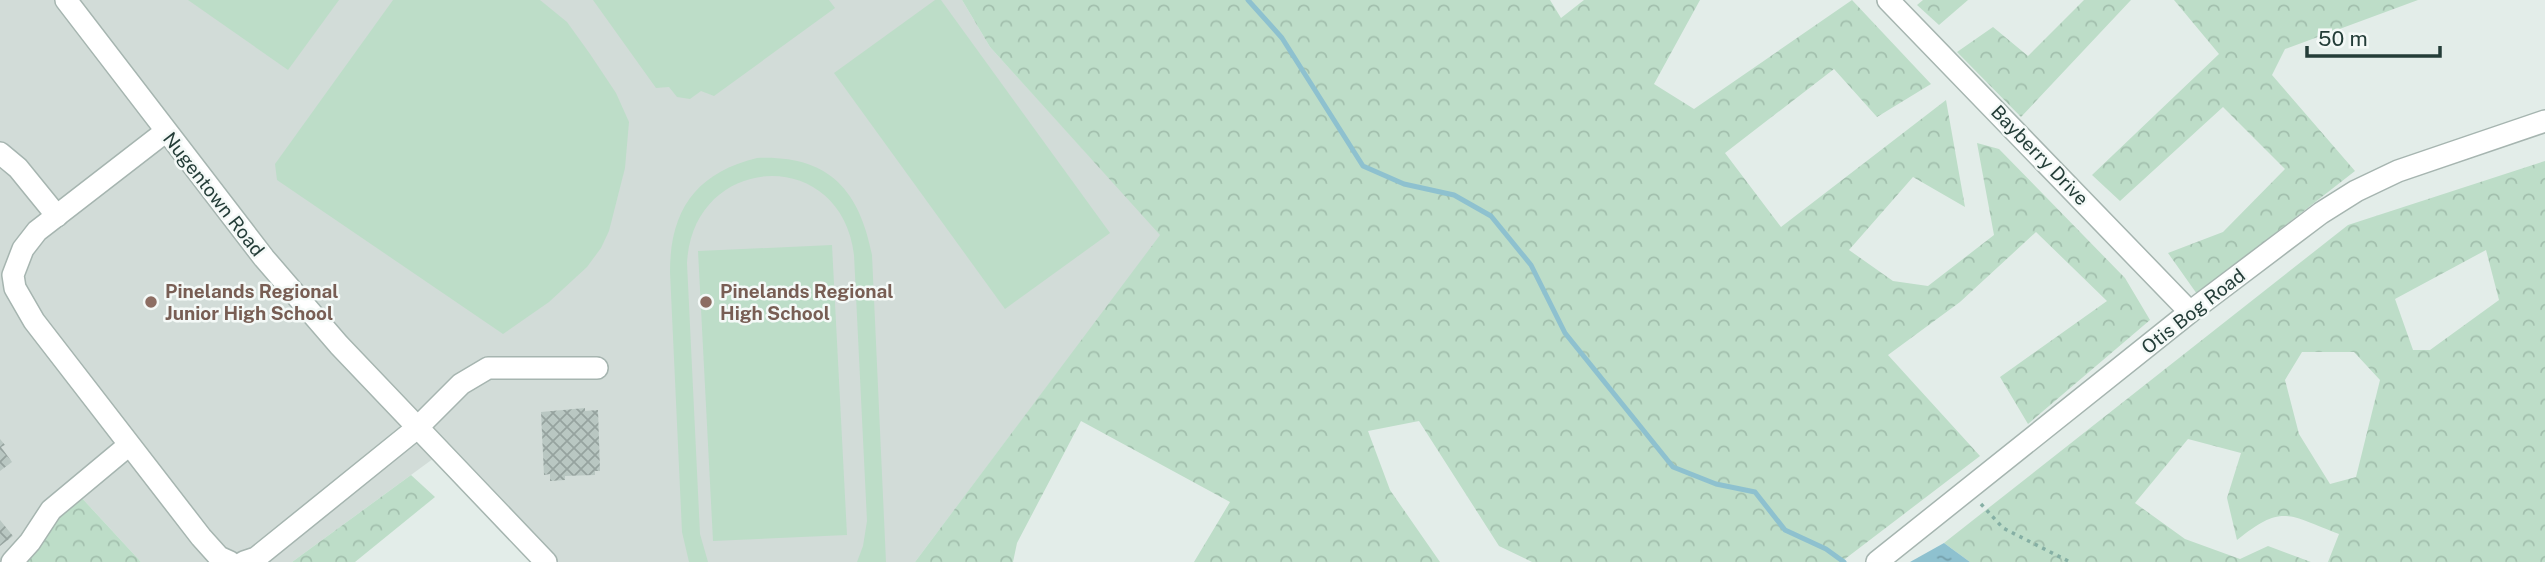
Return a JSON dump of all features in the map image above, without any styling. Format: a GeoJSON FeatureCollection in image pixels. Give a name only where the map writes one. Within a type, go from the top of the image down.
{"type":"FeatureCollection","features":[{"type":"Feature","properties":{"kind":"street","name":"Nugentown Road"},"geometry":{"type":"LineString","coordinates":[[66,0],[164,132],[264,258],[339,345],[546,562]]}},
{"type":"Feature","properties":{"kind":"street","name":"Bayberry Drive"},"geometry":{"type":"LineString","coordinates":[[1888,0],[2190,312]]}},
{"type":"Feature","properties":{"kind":"street","name":"Otis Bog Road"},"geometry":{"type":"LineString","coordinates":[[1877,562],[2190,312],[2321,214],[2356,191],[2452,150],[2545,121]]}},
{"type":"Feature","properties":{"kind":"street"},"geometry":{"type":"LineString","coordinates":[[164,132],[37,231],[23,249],[13,275],[15,288],[34,321],[201,537],[219,557],[230,562]]}},
{"type":"Feature","properties":{"kind":"street"},"geometry":{"type":"LineString","coordinates":[[0,153],[19,168],[54,218]]}},
{"type":"Feature","properties":{"kind":"street"},"geometry":{"type":"LineString","coordinates":[[244,562],[256,558],[417,428],[461,384],[488,368],[597,368]]}},
{"type":"Feature","properties":{"kind":"street"},"geometry":{"type":"LineString","coordinates":[[12,562],[30,542],[51,510],[129,445]]}},
{"type":"Feature","properties":{"kind":"path"},"geometry":{"type":"LineString","coordinates":[[1968,490],[2003,528],[2070,562]]}},
{"type":"Feature","properties":{"kind":"shaded area","name":"Pinelands Regional High School"},"geometry":{"type":"Polygon","coordinates":[[[0,0],[962,0],[990,47],[1161,235],[915,562],[546,562],[441,453],[292,562],[141,562],[80,496],[0,562],[0,0]]]}},
{"type":"Feature","properties":{"kind":"green space"},"geometry":{"type":"Polygon","coordinates":[[[188,0],[339,0],[288,70],[188,0]]]}},
{"type":"Feature","properties":{"kind":"green space"},"geometry":{"type":"Polygon","coordinates":[[[393,0],[540,0],[567,22],[616,93],[629,122],[625,168],[609,231],[601,248],[587,267],[549,302],[503,334],[277,180],[275,164],[393,0]]]}},
{"type":"Feature","properties":{"kind":"green space"},"geometry":{"type":"Polygon","coordinates":[[[593,0],[829,0],[835,8],[714,96],[701,91],[690,99],[677,97],[669,87],[656,88],[593,0]]]}},
{"type":"Feature","properties":{"kind":"green space"},"geometry":{"type":"Polygon","coordinates":[[[935,0],[941,0],[1110,233],[1005,309],[834,73],[935,0]]]}},
{"type":"Feature","properties":{"kind":"green space"},"geometry":{"type":"Polygon","coordinates":[[[962,0],[1550,0],[1561,18],[1584,0],[1700,0],[1654,84],[1694,109],[1852,0],[1931,84],[1877,117],[1834,69],[1725,153],[1781,227],[1946,100],[1965,207],[1913,177],[1849,250],[1893,281],[1928,286],[1994,235],[1977,143],[1999,149],[2125,278],[2150,320],[2028,424],[2000,377],[2107,301],[2036,232],[1960,302],[1888,355],[1980,456],[1841,562],[1532,562],[1499,546],[1419,421],[1368,431],[1390,490],[1440,562],[1194,562],[1230,502],[1081,421],[1017,543],[1013,562],[915,562],[1160,235],[990,47],[962,0]]]}},
{"type":"Feature","properties":{"kind":"green space"},"geometry":{"type":"Polygon","coordinates":[[[1923,0],[1968,0],[1939,25],[1917,5],[1923,0]]]}},
{"type":"Feature","properties":{"kind":"green space"},"geometry":{"type":"Polygon","coordinates":[[[2084,0],[2131,0],[2021,117],[1957,52],[1993,27],[2028,56],[2084,0]]]}},
{"type":"Feature","properties":{"kind":"green space"},"geometry":{"type":"Polygon","coordinates":[[[2174,0],[2418,0],[2285,49],[2272,75],[2355,171],[2197,294],[2168,253],[2223,232],[2285,169],[2223,107],[2120,201],[2092,175],[2219,54],[2174,0]]]}},
{"type":"Feature","properties":{"kind":"green space"},"geometry":{"type":"Polygon","coordinates":[[[757,158],[782,159],[821,170],[849,195],[866,232],[872,255],[886,562],[857,562],[867,521],[854,255],[843,219],[823,194],[797,180],[768,176],[739,183],[714,199],[695,226],[687,263],[700,534],[708,562],[689,562],[682,532],[671,250],[681,213],[703,184],[718,173],[757,158]]]}},
{"type":"Feature","properties":{"kind":"green space"},"geometry":{"type":"Polygon","coordinates":[[[2545,161],[2545,562],[2328,562],[2339,534],[2286,516],[2265,521],[2237,540],[2227,498],[2241,453],[2188,439],[2135,503],[2185,539],[2240,559],[2268,546],[2311,562],[1970,562],[1944,543],[2348,225],[2545,161]],[[2486,250],[2395,299],[2413,350],[2430,350],[2499,300],[2486,250]],[[2302,352],[2285,380],[2299,434],[2330,484],[2356,477],[2380,380],[2354,352],[2302,352]]]}},
{"type":"Feature","properties":{"kind":"green space"},"geometry":{"type":"Polygon","coordinates":[[[832,245],[847,535],[713,541],[698,251],[832,245]]]}},
{"type":"Feature","properties":{"kind":"green space"},"geometry":{"type":"Polygon","coordinates":[[[411,475],[435,497],[355,562],[292,562],[411,475]]]}},
{"type":"Feature","properties":{"kind":"green space"},"geometry":{"type":"Polygon","coordinates":[[[80,496],[141,562],[4,562],[80,496]]]}},
{"type":"Feature","properties":{"kind":"water"},"geometry":{"type":"Polygon","coordinates":[[[1944,543],[1970,562],[1910,562],[1944,543]]]}},
{"type":"Feature","properties":{"kind":"building"},"geometry":{"type":"Polygon","coordinates":[[[585,408],[585,411],[598,410],[600,471],[595,471],[595,475],[565,476],[565,480],[550,481],[550,474],[544,475],[541,412],[585,408]]]}},
{"type":"Feature","properties":{"kind":"building"},"geometry":{"type":"Polygon","coordinates":[[[0,439],[5,445],[1,447],[12,462],[0,471],[0,439]]]}},
{"type":"Feature","properties":{"kind":"building"},"geometry":{"type":"Polygon","coordinates":[[[0,520],[13,536],[0,546],[0,520]]]}},
{"type":"Feature","properties":{"kind":"waterway"},"geometry":{"type":"LineString","coordinates":[[1248,0],[1282,38],[1363,166],[1404,184],[1454,195],[1491,216],[1531,265],[1565,333],[1673,467],[1716,484],[1755,492],[1785,530],[1826,549],[1844,562]]}},
{"type":"Feature","properties":{"kind":"place","name":"Pinelands Regional Junior High School"},"geometry":{"type":"Point","coordinates":[151,302]}},
{"type":"Feature","properties":{"kind":"place","name":"Pinelands Regional High School"},"geometry":{"type":"Point","coordinates":[706,302]}}]}
